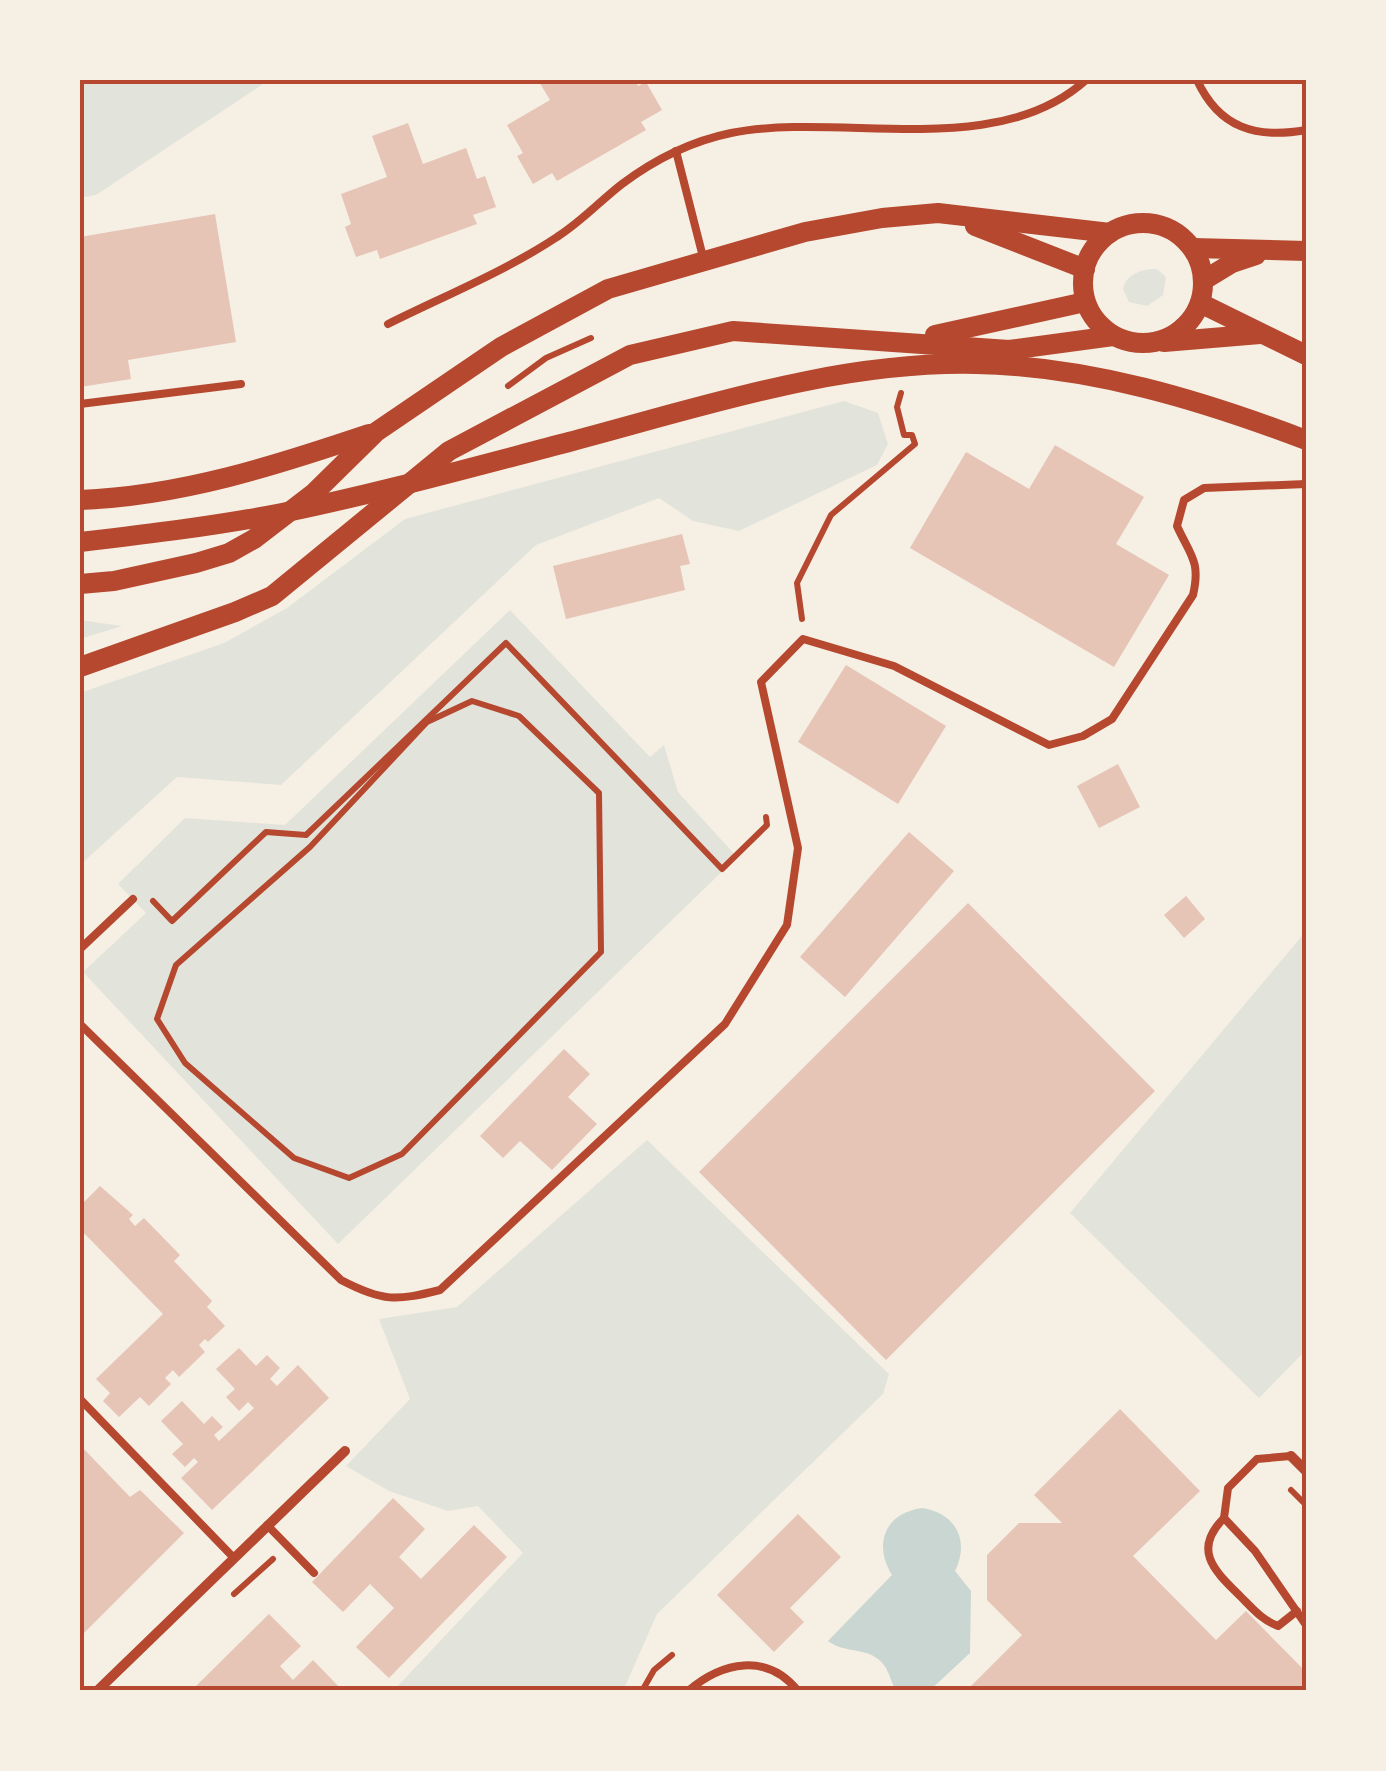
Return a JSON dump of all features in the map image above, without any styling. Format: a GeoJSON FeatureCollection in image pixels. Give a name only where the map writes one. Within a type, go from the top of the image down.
{"type":"FeatureCollection","features":[{"type":"Feature","properties":{"kind":"main road"},"geometry":{"type":"LineString","coordinates":[[938,213],[1085,269]]}},
{"type":"Feature","properties":{"kind":"main road"},"geometry":{"type":"LineString","coordinates":[[80,584],[136,577],[229,553],[285,518],[376,432],[501,347],[608,289],[805,232],[938,213],[1110,234]]}},
{"type":"Feature","properties":{"kind":"main road"},"geometry":{"type":"LineString","coordinates":[[1152,343],[1182,331],[1200,304],[1204,280],[1193,248],[1182,236],[1154,224],[1123,226],[1098,243],[1085,269],[1085,302],[1092,316],[1113,336],[1132,343],[1152,343],[1262,334]]}},
{"type":"Feature","properties":{"kind":"main road"},"geometry":{"type":"LineString","coordinates":[[1193,248],[1301,250]]}},
{"type":"Feature","properties":{"kind":"main road"},"geometry":{"type":"LineString","coordinates":[[1204,280],[1232,263],[1264,253],[1301,250]]}},
{"type":"Feature","properties":{"kind":"main road"},"geometry":{"type":"LineString","coordinates":[[904,341],[981,328],[1085,302]]}},
{"type":"Feature","properties":{"kind":"main road"},"geometry":{"type":"LineString","coordinates":[[1200,304],[1306,355]]}},
{"type":"Feature","properties":{"kind":"main road"},"geometry":{"type":"LineString","coordinates":[[80,667],[272,596],[449,451],[630,355],[733,332],[1009,350],[1113,336]]}},
{"type":"Feature","properties":{"kind":"main road"},"geometry":{"type":"LineString","coordinates":[[80,542],[281,513],[794,383],[885,368],[972,364],[1071,372],[1175,396],[1306,440]]}},
{"type":"Feature","properties":{"kind":"main road"},"geometry":{"type":"LineString","coordinates":[[80,500],[132,498],[245,475],[376,432]]}},
{"type":"Feature","properties":{"kind":"street"},"geometry":{"type":"LineString","coordinates":[[96,1691],[345,1451]]}},
{"type":"Feature","properties":{"kind":"street"},"geometry":{"type":"LineString","coordinates":[[1291,1456],[1306,1471]]}},
{"type":"Feature","properties":{"kind":"lane"},"geometry":{"type":"LineString","coordinates":[[388,324],[526,257],[562,234],[633,176],[676,151],[707,139],[759,129],[896,129],[1008,120],[1042,110],[1086,80]]}},
{"type":"Feature","properties":{"kind":"lane"},"geometry":{"type":"LineString","coordinates":[[1197,80],[1220,114],[1240,128],[1269,132],[1306,130]]}},
{"type":"Feature","properties":{"kind":"lane"},"geometry":{"type":"LineString","coordinates":[[676,151],[704,261]]}},
{"type":"Feature","properties":{"kind":"lane"},"geometry":{"type":"LineString","coordinates":[[80,404],[241,384]]}},
{"type":"Feature","properties":{"kind":"lane"},"geometry":{"type":"LineString","coordinates":[[80,1024],[341,1280],[366,1293],[400,1300],[440,1290],[724,1024],[787,925],[798,848],[761,682],[803,639],[894,666],[1049,744],[1073,740],[1112,718],[1194,595],[1198,576],[1195,557],[1177,526],[1184,500],[1204,488],[1306,484]]}},
{"type":"Feature","properties":{"kind":"lane"},"geometry":{"type":"LineString","coordinates":[[80,949],[133,899]]}},
{"type":"Feature","properties":{"kind":"lane"},"geometry":{"type":"LineString","coordinates":[[80,1399],[234,1557]]}},
{"type":"Feature","properties":{"kind":"lane"},"geometry":{"type":"LineString","coordinates":[[1291,1456],[1257,1459],[1228,1488],[1224,1518],[1208,1544],[1212,1569],[1264,1620],[1278,1626],[1297,1611]]}},
{"type":"Feature","properties":{"kind":"lane"},"geometry":{"type":"LineString","coordinates":[[1224,1518],[1255,1551],[1306,1625]]}},
{"type":"Feature","properties":{"kind":"lane"},"geometry":{"type":"LineString","coordinates":[[267,1525],[314,1573]]}},
{"type":"Feature","properties":{"kind":"lane"},"geometry":{"type":"LineString","coordinates":[[688,1691],[721,1668],[754,1664],[784,1676],[798,1691]]}},
{"type":"Feature","properties":{"kind":"path"},"geometry":{"type":"LineString","coordinates":[[803,622],[796,584],[831,515],[915,444],[912,435],[904,434],[897,407],[904,381]]}},
{"type":"Feature","properties":{"kind":"path"},"geometry":{"type":"LineString","coordinates":[[133,899],[142,890],[172,922],[266,832],[306,835],[506,643],[722,868],[767,825],[765,806]]}},
{"type":"Feature","properties":{"kind":"path"},"geometry":{"type":"LineString","coordinates":[[472,701],[518,716],[599,793],[601,952],[402,1154],[348,1178],[294,1158],[185,1063],[157,1019],[176,965],[310,847],[428,722],[472,701]]}},
{"type":"Feature","properties":{"kind":"path"},"geometry":{"type":"LineString","coordinates":[[642,1691],[654,1670],[672,1654]]}},
{"type":"Feature","properties":{"kind":"shaded area"},"geometry":{"type":"Polygon","coordinates":[[[80,80],[269,80],[96,195],[80,198],[80,80]]]}},
{"type":"Feature","properties":{"kind":"shaded area"},"geometry":{"type":"Polygon","coordinates":[[[1157,269],[1166,277],[1163,295],[1147,306],[1129,302],[1123,289],[1128,279],[1141,271],[1157,269]]]}},
{"type":"Feature","properties":{"kind":"shaded area"},"geometry":{"type":"Polygon","coordinates":[[[844,401],[878,413],[888,444],[877,465],[739,531],[693,521],[659,498],[536,545],[281,785],[177,777],[80,865],[80,693],[224,643],[287,608],[405,519],[844,401]]]}},
{"type":"Feature","properties":{"kind":"shaded area"},"geometry":{"type":"Polygon","coordinates":[[[510,610],[650,757],[664,745],[678,792],[737,857],[338,1244],[83,972],[146,913],[118,884],[185,818],[285,825],[510,610]]]}},
{"type":"Feature","properties":{"kind":"shaded area"},"geometry":{"type":"Polygon","coordinates":[[[80,620],[122,626],[80,639],[80,620]]]}},
{"type":"Feature","properties":{"kind":"shaded area"},"geometry":{"type":"Polygon","coordinates":[[[1306,931],[1306,1350],[1259,1398],[1070,1213],[1306,931]]]}},
{"type":"Feature","properties":{"kind":"shaded area"},"geometry":{"type":"Polygon","coordinates":[[[647,1140],[889,1374],[883,1394],[657,1614],[623,1691],[393,1691],[523,1553],[478,1506],[448,1511],[389,1491],[346,1466],[410,1399],[379,1319],[457,1307],[647,1140]]]}},
{"type":"Feature","properties":{"kind":"shaded area"},"geometry":{"type":"Polygon","coordinates":[[[922,1508],[944,1516],[960,1539],[955,1571],[971,1591],[970,1653],[929,1691],[896,1691],[886,1668],[874,1656],[828,1641],[892,1575],[883,1552],[891,1523],[922,1508]]]}},
{"type":"Feature","properties":{"kind":"building"},"geometry":{"type":"Polygon","coordinates":[[[538,80],[635,80],[638,86],[646,82],[662,110],[641,122],[646,130],[557,181],[552,173],[533,184],[517,156],[523,153],[507,125],[550,100],[538,80]]]}},
{"type":"Feature","properties":{"kind":"building"},"geometry":{"type":"Polygon","coordinates":[[[408,123],[423,164],[466,148],[477,179],[485,176],[496,207],[473,215],[477,224],[380,259],[377,250],[356,257],[345,227],[351,224],[341,194],[387,177],[372,136],[408,123]]]}},
{"type":"Feature","properties":{"kind":"building"},"geometry":{"type":"Polygon","coordinates":[[[215,214],[236,342],[128,360],[131,379],[80,387],[80,237],[215,214]]]}},
{"type":"Feature","properties":{"kind":"building"},"geometry":{"type":"Polygon","coordinates":[[[1055,445],[1144,497],[1116,544],[1169,575],[1114,667],[910,548],[966,452],[1029,489],[1055,445]]]}},
{"type":"Feature","properties":{"kind":"building"},"geometry":{"type":"Polygon","coordinates":[[[682,534],[690,564],[680,566],[685,590],[566,619],[553,566],[682,534]]]}},
{"type":"Feature","properties":{"kind":"building"},"geometry":{"type":"Polygon","coordinates":[[[846,665],[946,726],[898,804],[798,742],[846,665]]]}},
{"type":"Feature","properties":{"kind":"building"},"geometry":{"type":"Polygon","coordinates":[[[1118,764],[1140,807],[1099,828],[1077,786],[1118,764]]]}},
{"type":"Feature","properties":{"kind":"building"},"geometry":{"type":"Polygon","coordinates":[[[909,832],[954,871],[845,997],[800,957],[909,832]]]}},
{"type":"Feature","properties":{"kind":"building"},"geometry":{"type":"Polygon","coordinates":[[[1186,896],[1205,919],[1184,938],[1164,915],[1186,896]]]}},
{"type":"Feature","properties":{"kind":"building"},"geometry":{"type":"Polygon","coordinates":[[[968,903],[1155,1091],[886,1360],[699,1172],[968,903]]]}},
{"type":"Feature","properties":{"kind":"building"},"geometry":{"type":"Polygon","coordinates":[[[564,1049],[590,1074],[568,1097],[597,1124],[552,1170],[520,1141],[503,1158],[480,1136],[564,1049]]]}},
{"type":"Feature","properties":{"kind":"building"},"geometry":{"type":"Polygon","coordinates":[[[100,1186],[133,1215],[129,1219],[135,1226],[144,1218],[180,1255],[174,1261],[212,1301],[207,1307],[225,1326],[199,1345],[205,1352],[179,1377],[173,1370],[165,1378],[171,1384],[149,1406],[140,1397],[119,1417],[103,1401],[110,1393],[96,1379],[163,1314],[80,1229],[80,1201],[83,1203],[100,1186]]]}},
{"type":"Feature","properties":{"kind":"building"},"geometry":{"type":"Polygon","coordinates":[[[239,1348],[256,1366],[267,1355],[280,1368],[270,1379],[277,1386],[298,1365],[329,1398],[212,1510],[181,1478],[198,1462],[194,1458],[185,1467],[172,1454],[183,1444],[161,1421],[182,1401],[204,1424],[212,1416],[223,1427],[214,1435],[219,1441],[254,1408],[248,1402],[239,1411],[226,1397],[235,1389],[216,1369],[239,1348]]]}},
{"type":"Feature","properties":{"kind":"building"},"geometry":{"type":"Polygon","coordinates":[[[1120,1409],[1200,1491],[1133,1556],[1216,1640],[1246,1611],[1306,1672],[1306,1682],[1296,1691],[966,1691],[1022,1635],[987,1600],[987,1555],[1019,1523],[1062,1523],[1034,1495],[1120,1409]]]}},
{"type":"Feature","properties":{"kind":"building"},"geometry":{"type":"Polygon","coordinates":[[[80,1445],[130,1497],[140,1490],[184,1533],[80,1637],[80,1445]]]}},
{"type":"Feature","properties":{"kind":"building"},"geometry":{"type":"Polygon","coordinates":[[[393,1498],[425,1529],[399,1557],[421,1579],[474,1525],[507,1557],[389,1678],[356,1647],[394,1608],[370,1584],[343,1612],[312,1582],[393,1498]]]}},
{"type":"Feature","properties":{"kind":"building"},"geometry":{"type":"Polygon","coordinates":[[[798,1514],[841,1557],[790,1608],[804,1622],[774,1652],[717,1595],[798,1514]]]}},
{"type":"Feature","properties":{"kind":"building"},"geometry":{"type":"Polygon","coordinates":[[[269,1614],[301,1646],[280,1666],[293,1680],[313,1660],[343,1691],[191,1691],[269,1614]]]}}]}
